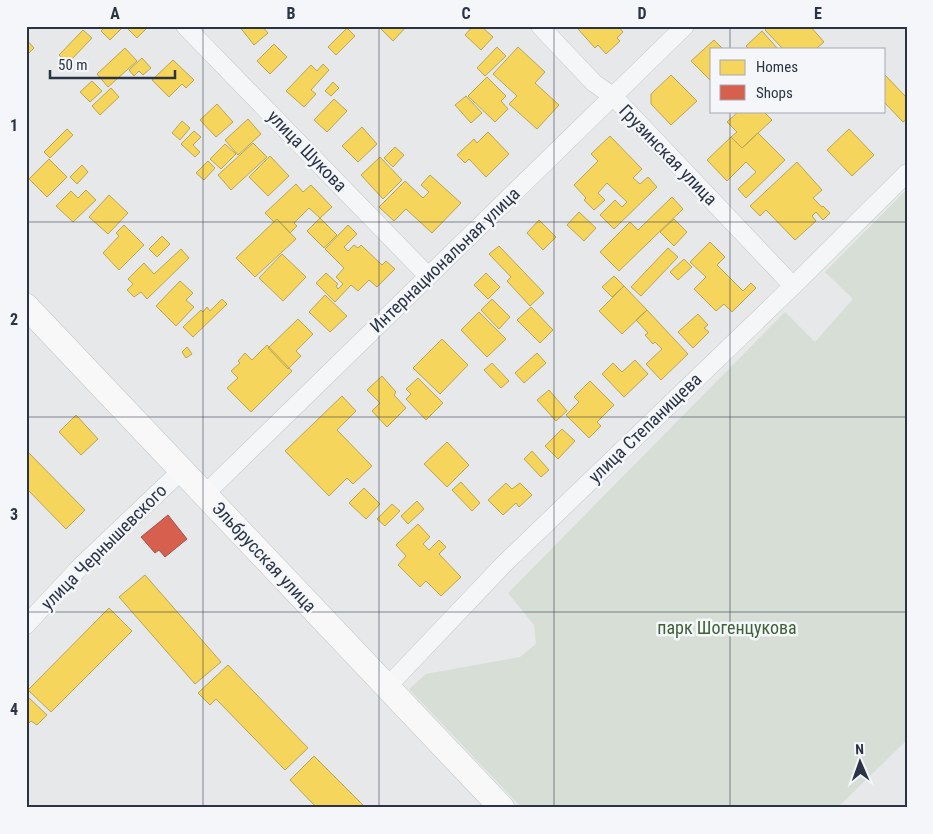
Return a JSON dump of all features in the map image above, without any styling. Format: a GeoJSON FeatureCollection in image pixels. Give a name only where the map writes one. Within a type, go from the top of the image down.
{"type":"FeatureCollection","features":[{"type":"Feature","properties":{"kind":"street","name":"улица Шукова"},"geometry":{"type":"LineString","coordinates":[[185,26],[428,276]]}},
{"type":"Feature","properties":{"kind":"street","name":"Грузинская улица"},"geometry":{"type":"LineString","coordinates":[[540,26],[594,82],[614,97],[793,286]]}},
{"type":"Feature","properties":{"kind":"street","name":"Интернациональная улица"},"geometry":{"type":"LineString","coordinates":[[205,494],[685,26]]}},
{"type":"Feature","properties":{"kind":"street","name":"улица Степанищева"},"geometry":{"type":"LineString","coordinates":[[387,687],[505,563],[793,286],[907,173]]}},
{"type":"Feature","properties":{"kind":"street","name":"Эльбрусская улица"},"geometry":{"type":"LineString","coordinates":[[26,306],[502,808]]}},
{"type":"Feature","properties":{"kind":"street","name":"улица Чернышевского"},"geometry":{"type":"LineString","coordinates":[[26,625],[81,566],[182,470]]}},
{"type":"Feature","properties":{"kind":"green space","name":"парк Шогенцукова"},"geometry":{"type":"Polygon","coordinates":[[[907,189],[907,740],[837,808],[522,808],[409,689],[426,674],[520,657],[536,644],[534,625],[508,593],[785,312],[815,342],[853,299],[825,272],[907,189]]]}},
{"type":"Feature","properties":{"kind":"building: Homes"},"geometry":{"type":"Polygon","coordinates":[[[106,26],[124,26],[110,40],[101,31],[106,26]]]}},
{"type":"Feature","properties":{"kind":"building: Homes"},"geometry":{"type":"Polygon","coordinates":[[[125,26],[149,26],[137,38],[125,26]]]}},
{"type":"Feature","properties":{"kind":"building: Homes"},"geometry":{"type":"Polygon","coordinates":[[[239,26],[262,26],[268,33],[254,45],[239,26]]]}},
{"type":"Feature","properties":{"kind":"building: Homes"},"geometry":{"type":"Polygon","coordinates":[[[378,26],[407,26],[393,41],[378,26]]]}},
{"type":"Feature","properties":{"kind":"building: Homes"},"geometry":{"type":"Polygon","coordinates":[[[473,26],[481,26],[493,37],[481,50],[465,35],[473,26]]]}},
{"type":"Feature","properties":{"kind":"building: Homes"},"geometry":{"type":"Polygon","coordinates":[[[581,26],[618,26],[623,32],[617,38],[620,41],[606,54],[598,45],[595,48],[578,29],[581,26]]]}},
{"type":"Feature","properties":{"kind":"building: Homes"},"geometry":{"type":"Polygon","coordinates":[[[769,26],[810,26],[824,42],[817,48],[782,48],[765,30],[769,26]]]}},
{"type":"Feature","properties":{"kind":"building: Homes"},"geometry":{"type":"Polygon","coordinates":[[[347,28],[355,36],[336,55],[328,47],[347,28]]]}},
{"type":"Feature","properties":{"kind":"building: Homes"},"geometry":{"type":"Polygon","coordinates":[[[83,30],[92,38],[68,63],[59,55],[83,30]]]}},
{"type":"Feature","properties":{"kind":"building: Homes"},"geometry":{"type":"Polygon","coordinates":[[[762,31],[777,48],[748,48],[746,46],[762,31]]]}},
{"type":"Feature","properties":{"kind":"building: Homes"},"geometry":{"type":"Polygon","coordinates":[[[26,39],[34,48],[26,56],[26,39]]]}},
{"type":"Feature","properties":{"kind":"building: Homes"},"geometry":{"type":"Polygon","coordinates":[[[714,40],[722,48],[710,48],[710,80],[691,61],[714,40]]]}},
{"type":"Feature","properties":{"kind":"building: Homes"},"geometry":{"type":"Polygon","coordinates":[[[274,44],[287,57],[270,74],[257,61],[274,44]]]}},
{"type":"Feature","properties":{"kind":"building: Homes"},"geometry":{"type":"Polygon","coordinates":[[[497,47],[506,56],[485,76],[477,68],[497,47]]]}},
{"type":"Feature","properties":{"kind":"building: Homes"},"geometry":{"type":"Polygon","coordinates":[[[518,47],[545,72],[535,83],[559,105],[537,129],[509,104],[517,96],[493,74],[518,47]]]}},
{"type":"Feature","properties":{"kind":"building: Homes"},"geometry":{"type":"Polygon","coordinates":[[[125,48],[137,61],[108,87],[97,74],[125,48]]]}},
{"type":"Feature","properties":{"kind":"building: Homes"},"geometry":{"type":"Polygon","coordinates":[[[142,58],[151,68],[143,75],[139,71],[134,76],[129,70],[142,58]]]}},
{"type":"Feature","properties":{"kind":"building: Homes"},"geometry":{"type":"Polygon","coordinates":[[[173,60],[194,80],[186,88],[182,84],[169,97],[152,80],[173,60]]]}},
{"type":"Feature","properties":{"kind":"building: Homes"},"geometry":{"type":"Polygon","coordinates":[[[323,64],[329,70],[311,90],[316,94],[304,107],[286,91],[311,65],[317,71],[323,64]]]}},
{"type":"Feature","properties":{"kind":"building: Homes"},"geometry":{"type":"Polygon","coordinates":[[[671,75],[697,101],[671,125],[651,104],[651,94],[671,75]]]}},
{"type":"Feature","properties":{"kind":"building: Homes"},"geometry":{"type":"Polygon","coordinates":[[[886,76],[907,98],[907,119],[903,122],[886,104],[886,76]]]}},
{"type":"Feature","properties":{"kind":"building: Homes"},"geometry":{"type":"Polygon","coordinates":[[[487,77],[506,96],[501,101],[508,109],[495,122],[468,96],[487,77]]]}},
{"type":"Feature","properties":{"kind":"building: Homes"},"geometry":{"type":"Polygon","coordinates":[[[92,81],[102,91],[90,102],[80,92],[92,81]]]}},
{"type":"Feature","properties":{"kind":"building: Homes"},"geometry":{"type":"Polygon","coordinates":[[[333,82],[339,88],[331,96],[325,91],[333,82]]]}},
{"type":"Feature","properties":{"kind":"building: Homes"},"geometry":{"type":"Polygon","coordinates":[[[111,88],[119,97],[100,115],[92,106],[111,88]]]}},
{"type":"Feature","properties":{"kind":"building: Homes"},"geometry":{"type":"Polygon","coordinates":[[[466,96],[482,113],[471,123],[455,105],[466,96]]]}},
{"type":"Feature","properties":{"kind":"building: Homes"},"geometry":{"type":"Polygon","coordinates":[[[334,99],[347,111],[327,132],[314,120],[334,99]]]}},
{"type":"Feature","properties":{"kind":"building: Homes"},"geometry":{"type":"Polygon","coordinates":[[[217,104],[233,122],[216,137],[200,120],[217,104]]]}},
{"type":"Feature","properties":{"kind":"building: Homes"},"geometry":{"type":"Polygon","coordinates":[[[738,112],[764,112],[772,120],[742,148],[731,137],[737,132],[727,122],[738,112]]]}},
{"type":"Feature","properties":{"kind":"building: Homes"},"geometry":{"type":"Polygon","coordinates":[[[248,119],[261,134],[238,155],[225,140],[248,119]]]}},
{"type":"Feature","properties":{"kind":"building: Homes"},"geometry":{"type":"Polygon","coordinates":[[[182,121],[190,128],[180,140],[172,133],[182,121]]]}},
{"type":"Feature","properties":{"kind":"building: Homes"},"geometry":{"type":"Polygon","coordinates":[[[362,127],[377,144],[358,162],[342,146],[362,127]]]}},
{"type":"Feature","properties":{"kind":"building: Homes"},"geometry":{"type":"Polygon","coordinates":[[[67,129],[73,135],[50,158],[44,152],[67,129]]]}},
{"type":"Feature","properties":{"kind":"building: Homes"},"geometry":{"type":"Polygon","coordinates":[[[849,129],[874,155],[852,176],[827,150],[849,129]]]}},
{"type":"Feature","properties":{"kind":"building: Homes"},"geometry":{"type":"Polygon","coordinates":[[[194,131],[201,137],[193,145],[200,152],[195,157],[181,144],[194,131]]]}},
{"type":"Feature","properties":{"kind":"building: Homes"},"geometry":{"type":"Polygon","coordinates":[[[488,132],[509,154],[486,177],[469,159],[465,163],[457,155],[474,139],[477,143],[488,132]]]}},
{"type":"Feature","properties":{"kind":"building: Homes"},"geometry":{"type":"Polygon","coordinates":[[[758,133],[785,160],[746,198],[738,189],[756,172],[746,162],[727,181],[707,160],[731,137],[742,148],[758,133]]]}},
{"type":"Feature","properties":{"kind":"building: Homes"},"geometry":{"type":"Polygon","coordinates":[[[610,136],[642,169],[633,178],[640,184],[648,177],[657,187],[614,229],[600,215],[615,200],[622,207],[627,202],[607,183],[598,193],[605,200],[594,210],[584,200],[586,198],[574,185],[598,161],[591,154],[610,136]]]}},
{"type":"Feature","properties":{"kind":"building: Homes"},"geometry":{"type":"Polygon","coordinates":[[[253,143],[267,157],[231,190],[218,175],[253,143]]]}},
{"type":"Feature","properties":{"kind":"building: Homes"},"geometry":{"type":"Polygon","coordinates":[[[225,144],[236,154],[221,169],[210,159],[225,144]]]}},
{"type":"Feature","properties":{"kind":"building: Homes"},"geometry":{"type":"Polygon","coordinates":[[[395,147],[404,155],[393,167],[384,158],[395,147]]]}},
{"type":"Feature","properties":{"kind":"building: Homes"},"geometry":{"type":"Polygon","coordinates":[[[270,156],[289,176],[268,196],[249,177],[270,156]]]}},
{"type":"Feature","properties":{"kind":"building: Homes"},"geometry":{"type":"Polygon","coordinates":[[[380,157],[402,180],[383,199],[361,175],[380,157]]]}},
{"type":"Feature","properties":{"kind":"building: Homes"},"geometry":{"type":"Polygon","coordinates":[[[49,159],[67,177],[47,197],[29,179],[49,159]]]}},
{"type":"Feature","properties":{"kind":"building: Homes"},"geometry":{"type":"Polygon","coordinates":[[[208,161],[215,168],[204,180],[196,173],[208,161]]]}},
{"type":"Feature","properties":{"kind":"building: Homes"},"geometry":{"type":"Polygon","coordinates":[[[797,162],[822,190],[813,198],[830,213],[823,220],[816,212],[812,216],[816,221],[795,240],[766,210],[760,216],[750,206],[797,162]]]}},
{"type":"Feature","properties":{"kind":"building: Homes"},"geometry":{"type":"Polygon","coordinates":[[[82,165],[88,172],[77,184],[70,177],[82,165]]]}},
{"type":"Feature","properties":{"kind":"building: Homes"},"geometry":{"type":"Polygon","coordinates":[[[430,175],[461,203],[432,233],[406,209],[394,221],[379,207],[405,181],[423,198],[429,192],[421,185],[430,175]]]}},
{"type":"Feature","properties":{"kind":"building: Homes"},"geometry":{"type":"Polygon","coordinates":[[[296,184],[303,192],[311,185],[332,207],[320,218],[309,208],[294,223],[297,226],[290,233],[277,219],[274,222],[265,213],[296,184]]]}},
{"type":"Feature","properties":{"kind":"building: Homes"},"geometry":{"type":"Polygon","coordinates":[[[86,190],[96,200],[73,222],[56,206],[71,191],[78,198],[86,190]]]}},
{"type":"Feature","properties":{"kind":"building: Homes"},"geometry":{"type":"Polygon","coordinates":[[[109,195],[128,213],[108,234],[89,217],[109,195]]]}},
{"type":"Feature","properties":{"kind":"building: Homes"},"geometry":{"type":"Polygon","coordinates":[[[672,197],[683,209],[619,271],[600,252],[630,222],[638,230],[672,197]]]}},
{"type":"Feature","properties":{"kind":"building: Homes"},"geometry":{"type":"Polygon","coordinates":[[[579,212],[596,228],[584,241],[567,225],[579,212]]]}},
{"type":"Feature","properties":{"kind":"building: Homes"},"geometry":{"type":"Polygon","coordinates":[[[320,218],[337,235],[324,248],[307,231],[320,218]]]}},
{"type":"Feature","properties":{"kind":"building: Homes"},"geometry":{"type":"Polygon","coordinates":[[[277,219],[296,239],[255,277],[236,258],[277,219]]]}},
{"type":"Feature","properties":{"kind":"building: Homes"},"geometry":{"type":"Polygon","coordinates":[[[674,219],[687,232],[674,246],[660,232],[674,219]]]}},
{"type":"Feature","properties":{"kind":"building: Homes"},"geometry":{"type":"Polygon","coordinates":[[[539,220],[556,237],[543,250],[527,233],[539,220]]]}},
{"type":"Feature","properties":{"kind":"building: Homes"},"geometry":{"type":"Polygon","coordinates":[[[124,225],[144,245],[119,270],[103,253],[119,236],[116,233],[124,225]]]}},
{"type":"Feature","properties":{"kind":"building: Homes"},"geometry":{"type":"Polygon","coordinates":[[[348,225],[357,234],[344,247],[348,251],[354,245],[358,248],[361,245],[382,265],[386,261],[395,269],[377,287],[369,280],[358,291],[351,285],[335,302],[316,283],[326,273],[338,284],[336,286],[338,289],[343,284],[336,277],[344,268],[325,249],[348,225]]]}},
{"type":"Feature","properties":{"kind":"building: Homes"},"geometry":{"type":"Polygon","coordinates":[[[162,236],[170,244],[157,257],[149,249],[162,236]]]}},
{"type":"Feature","properties":{"kind":"building: Homes"},"geometry":{"type":"Polygon","coordinates":[[[710,242],[725,257],[717,265],[743,291],[751,283],[756,288],[732,312],[724,304],[716,311],[694,289],[706,277],[690,262],[710,242]]]}},
{"type":"Feature","properties":{"kind":"building: Homes"},"geometry":{"type":"Polygon","coordinates":[[[499,246],[544,293],[530,306],[507,281],[511,277],[489,254],[499,246]]]}},
{"type":"Feature","properties":{"kind":"building: Homes"},"geometry":{"type":"Polygon","coordinates":[[[668,248],[678,257],[641,296],[631,287],[668,248]]]}},
{"type":"Feature","properties":{"kind":"building: Homes"},"geometry":{"type":"Polygon","coordinates":[[[181,249],[189,258],[147,299],[141,292],[134,297],[127,290],[133,284],[128,279],[144,263],[154,274],[181,249]]]}},
{"type":"Feature","properties":{"kind":"building: Homes"},"geometry":{"type":"Polygon","coordinates":[[[282,254],[306,277],[283,301],[259,278],[282,254]]]}},
{"type":"Feature","properties":{"kind":"building: Homes"},"geometry":{"type":"Polygon","coordinates":[[[684,259],[692,267],[678,280],[670,272],[684,259]]]}},
{"type":"Feature","properties":{"kind":"building: Homes"},"geometry":{"type":"Polygon","coordinates":[[[486,273],[500,287],[488,299],[474,285],[486,273]]]}},
{"type":"Feature","properties":{"kind":"building: Homes"},"geometry":{"type":"Polygon","coordinates":[[[614,276],[624,286],[612,297],[602,287],[614,276]]]}},
{"type":"Feature","properties":{"kind":"building: Homes"},"geometry":{"type":"Polygon","coordinates":[[[180,281],[193,293],[186,300],[194,307],[176,326],[156,306],[180,281]]]}},
{"type":"Feature","properties":{"kind":"building: Homes"},"geometry":{"type":"Polygon","coordinates":[[[624,286],[647,310],[622,334],[599,311],[624,286]]]}},
{"type":"Feature","properties":{"kind":"building: Homes"},"geometry":{"type":"Polygon","coordinates":[[[325,295],[347,316],[330,332],[309,312],[325,295]]]}},
{"type":"Feature","properties":{"kind":"building: Homes"},"geometry":{"type":"Polygon","coordinates":[[[222,299],[227,304],[193,337],[183,327],[201,310],[203,312],[207,307],[210,311],[222,299]]]}},
{"type":"Feature","properties":{"kind":"building: Homes"},"geometry":{"type":"Polygon","coordinates":[[[492,299],[510,317],[499,329],[481,310],[492,299]]]}},
{"type":"Feature","properties":{"kind":"building: Homes"},"geometry":{"type":"Polygon","coordinates":[[[531,307],[553,330],[540,343],[517,320],[531,307]]]}},
{"type":"Feature","properties":{"kind":"building: Homes"},"geometry":{"type":"Polygon","coordinates":[[[647,310],[688,354],[661,380],[646,364],[662,349],[655,342],[653,344],[645,335],[648,333],[636,320],[647,310]]]}},
{"type":"Feature","properties":{"kind":"building: Homes"},"geometry":{"type":"Polygon","coordinates":[[[479,312],[506,339],[487,357],[461,330],[479,312]]]}},
{"type":"Feature","properties":{"kind":"building: Homes"},"geometry":{"type":"Polygon","coordinates":[[[698,314],[708,325],[704,328],[709,332],[693,348],[678,332],[698,314]]]}},
{"type":"Feature","properties":{"kind":"building: Homes"},"geometry":{"type":"Polygon","coordinates":[[[298,319],[313,334],[296,351],[301,356],[288,369],[268,348],[298,319]]]}},
{"type":"Feature","properties":{"kind":"building: Homes"},"geometry":{"type":"Polygon","coordinates":[[[442,339],[468,365],[440,394],[413,368],[442,339]]]}},
{"type":"Feature","properties":{"kind":"building: Homes"},"geometry":{"type":"Polygon","coordinates":[[[267,345],[292,371],[251,412],[227,388],[238,378],[231,371],[240,363],[238,361],[245,353],[252,360],[267,345]]]}},
{"type":"Feature","properties":{"kind":"building: Homes"},"geometry":{"type":"Polygon","coordinates":[[[187,347],[192,354],[186,358],[182,352],[187,347]]]}},
{"type":"Feature","properties":{"kind":"building: Homes"},"geometry":{"type":"Polygon","coordinates":[[[537,353],[546,363],[524,383],[515,373],[537,353]]]}},
{"type":"Feature","properties":{"kind":"building: Homes"},"geometry":{"type":"Polygon","coordinates":[[[635,360],[648,374],[624,397],[602,374],[613,363],[622,372],[635,360]]]}},
{"type":"Feature","properties":{"kind":"building: Homes"},"geometry":{"type":"Polygon","coordinates":[[[492,363],[509,381],[501,388],[484,370],[492,363]]]}},
{"type":"Feature","properties":{"kind":"building: Homes"},"geometry":{"type":"Polygon","coordinates":[[[382,376],[396,392],[394,395],[406,408],[387,427],[372,411],[380,403],[367,390],[382,376]]]}},
{"type":"Feature","properties":{"kind":"building: Homes"},"geometry":{"type":"Polygon","coordinates":[[[418,378],[443,403],[426,420],[406,399],[411,394],[406,389],[418,378]]]}},
{"type":"Feature","properties":{"kind":"building: Homes"},"geometry":{"type":"Polygon","coordinates":[[[590,381],[614,405],[597,422],[601,426],[589,438],[566,415],[579,402],[574,397],[590,381]]]}},
{"type":"Feature","properties":{"kind":"building: Homes"},"geometry":{"type":"Polygon","coordinates":[[[549,390],[567,411],[556,421],[537,400],[549,390]]]}},
{"type":"Feature","properties":{"kind":"building: Homes"},"geometry":{"type":"Polygon","coordinates":[[[342,396],[356,411],[337,430],[372,466],[353,484],[347,478],[329,496],[285,451],[342,396]]]}},
{"type":"Feature","properties":{"kind":"building: Homes"},"geometry":{"type":"Polygon","coordinates":[[[76,415],[98,439],[81,455],[59,432],[76,415]]]}},
{"type":"Feature","properties":{"kind":"building: Homes"},"geometry":{"type":"Polygon","coordinates":[[[562,429],[575,441],[558,459],[545,446],[562,429]]]}},
{"type":"Feature","properties":{"kind":"building: Homes"},"geometry":{"type":"Polygon","coordinates":[[[447,442],[469,465],[447,487],[424,464],[447,442]]]}},
{"type":"Feature","properties":{"kind":"building: Homes"},"geometry":{"type":"Polygon","coordinates":[[[26,450],[85,510],[66,529],[26,488],[26,450]]]}},
{"type":"Feature","properties":{"kind":"building: Homes"},"geometry":{"type":"Polygon","coordinates":[[[532,451],[549,470],[541,477],[524,459],[532,451]]]}},
{"type":"Feature","properties":{"kind":"building: Homes"},"geometry":{"type":"Polygon","coordinates":[[[461,482],[480,503],[472,511],[452,490],[461,482]]]}},
{"type":"Feature","properties":{"kind":"building: Homes"},"geometry":{"type":"Polygon","coordinates":[[[506,483],[512,489],[520,483],[532,495],[519,507],[516,503],[503,515],[488,500],[506,483]]]}},
{"type":"Feature","properties":{"kind":"building: Homes"},"geometry":{"type":"Polygon","coordinates":[[[364,488],[380,504],[366,519],[349,503],[364,488]]]}},
{"type":"Feature","properties":{"kind":"building: Homes"},"geometry":{"type":"Polygon","coordinates":[[[417,501],[424,509],[408,524],[401,516],[417,501]]]}},
{"type":"Feature","properties":{"kind":"building: Homes"},"geometry":{"type":"Polygon","coordinates":[[[392,504],[400,511],[385,526],[377,519],[392,504]]]}},
{"type":"Feature","properties":{"kind":"building: Homes"},"geometry":{"type":"Polygon","coordinates":[[[418,524],[430,537],[423,544],[429,550],[439,540],[446,547],[439,554],[461,577],[441,596],[426,581],[420,587],[398,565],[406,556],[396,545],[418,524]]]}},
{"type":"Feature","properties":{"kind":"building: Homes"},"geometry":{"type":"Polygon","coordinates":[[[145,575],[221,662],[195,684],[119,597],[145,575]]]}},
{"type":"Feature","properties":{"kind":"building: Homes"},"geometry":{"type":"Polygon","coordinates":[[[109,608],[132,631],[51,712],[28,690],[109,608]]]}},
{"type":"Feature","properties":{"kind":"building: Homes"},"geometry":{"type":"Polygon","coordinates":[[[228,665],[308,748],[285,770],[216,699],[210,705],[198,693],[228,665]]]}},
{"type":"Feature","properties":{"kind":"building: Homes"},"geometry":{"type":"Polygon","coordinates":[[[26,695],[47,715],[37,725],[31,721],[26,726],[26,695]]]}},
{"type":"Feature","properties":{"kind":"building: Homes"},"geometry":{"type":"Polygon","coordinates":[[[314,756],[366,808],[317,808],[290,780],[314,756]]]}},
{"type":"Feature","properties":{"kind":"building: Shops"},"geometry":{"type":"Polygon","coordinates":[[[168,515],[187,539],[165,557],[159,550],[155,553],[141,537],[168,515]]]}}]}
